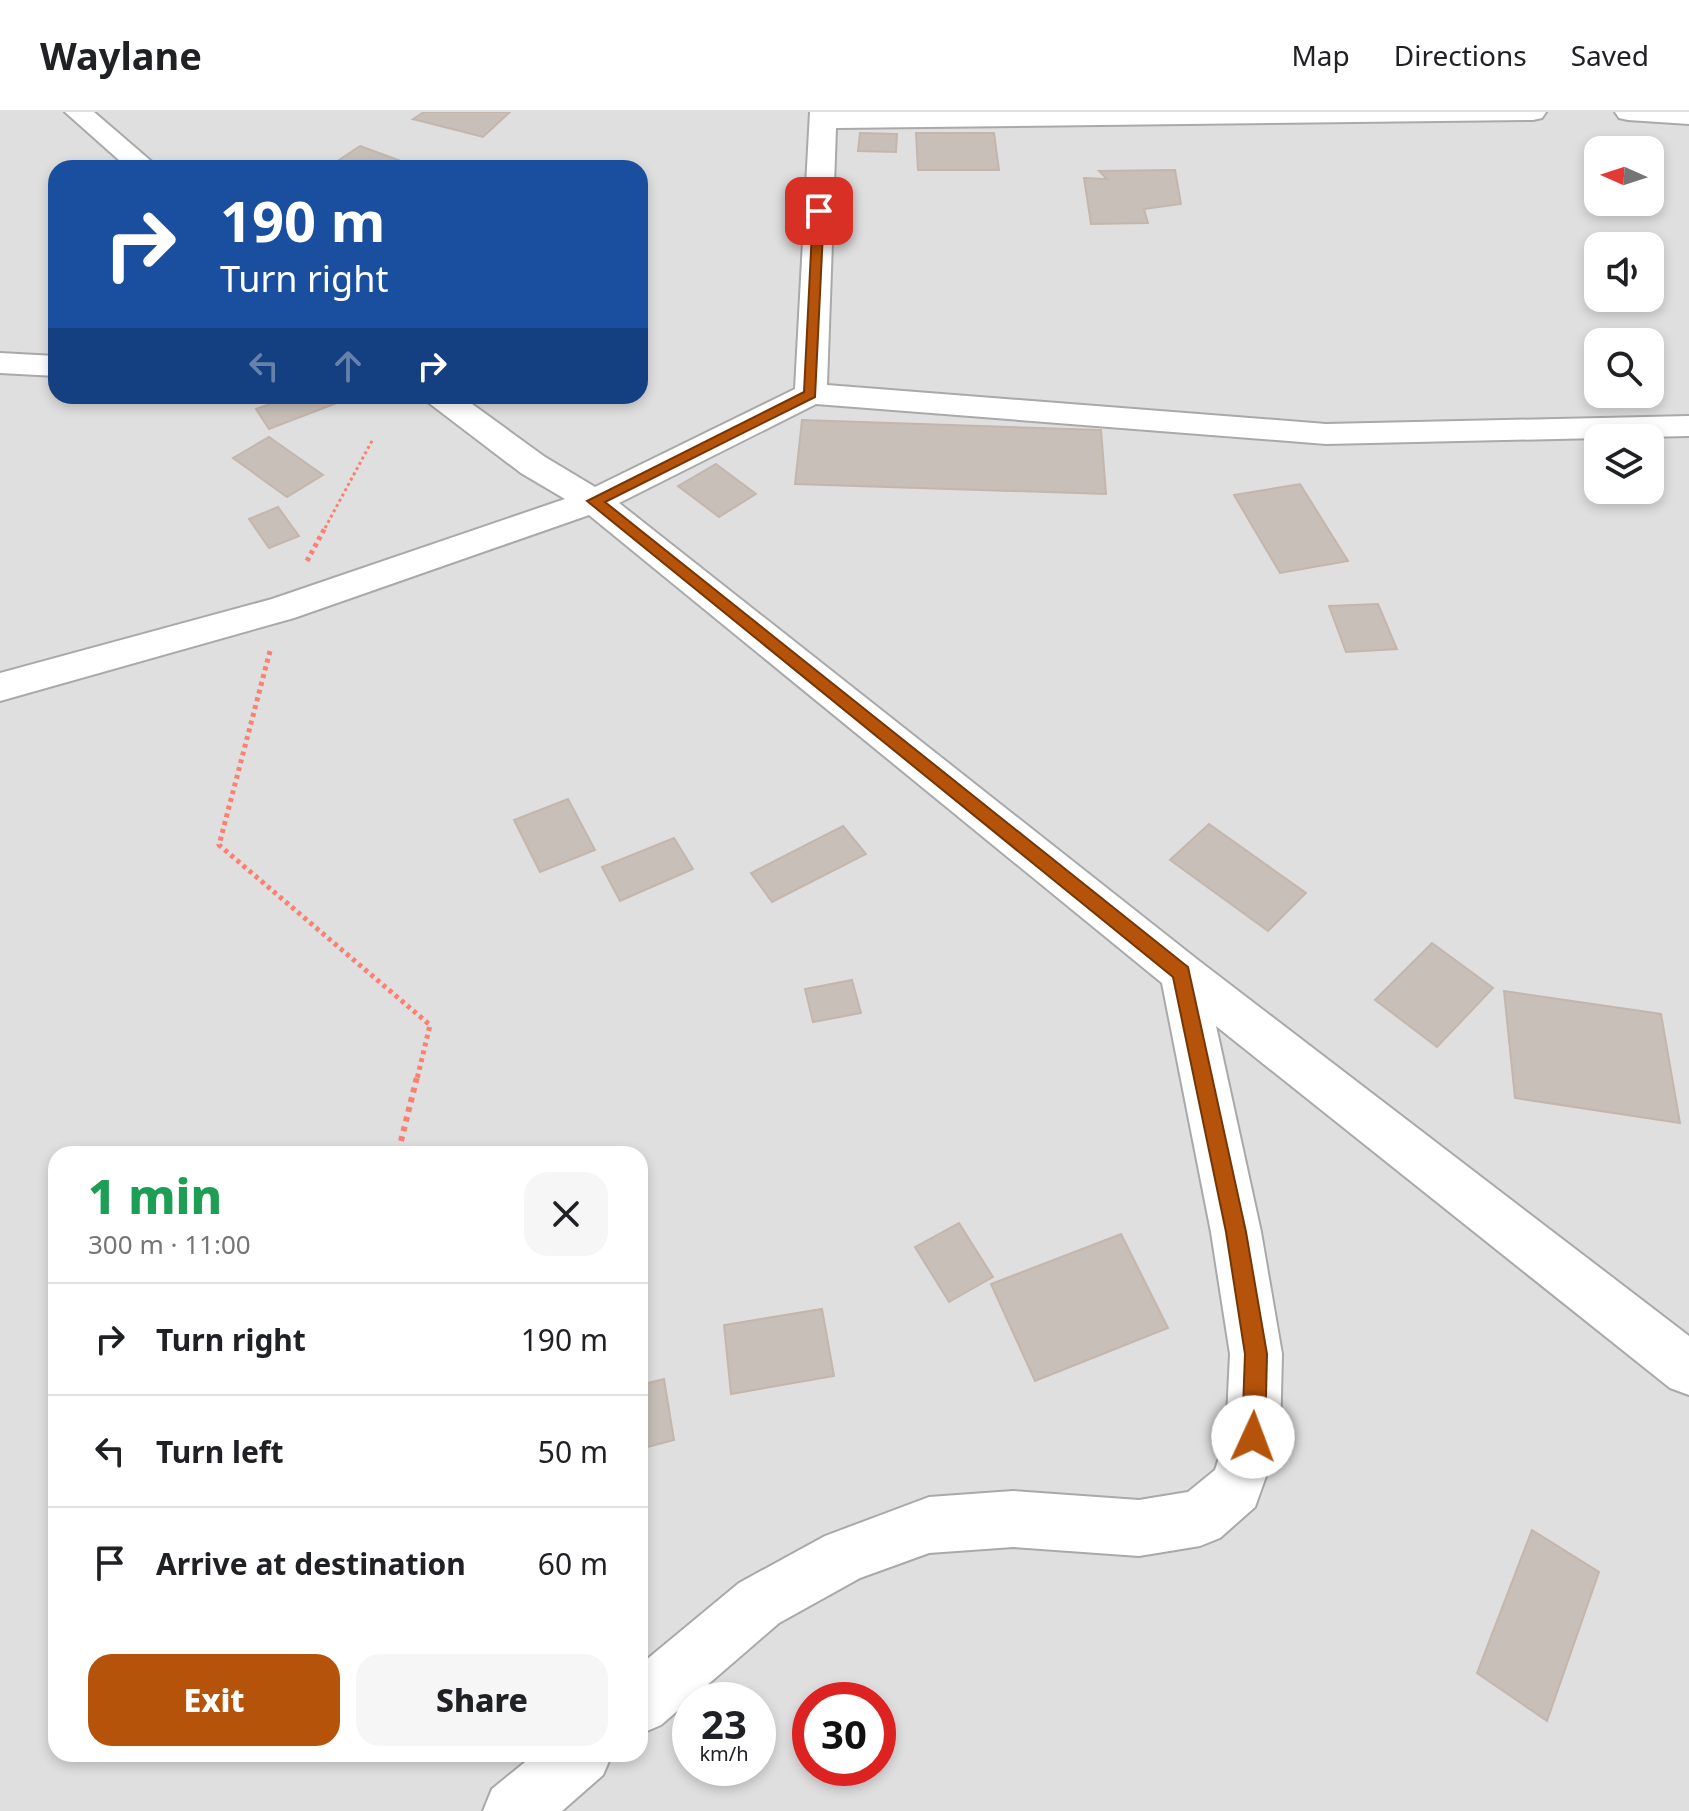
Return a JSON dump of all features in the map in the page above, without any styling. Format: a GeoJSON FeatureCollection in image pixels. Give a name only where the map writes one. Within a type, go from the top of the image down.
{"type":"FeatureCollection","features":[{"type":"Feature","properties":{"kind":"street"},"geometry":{"type":"LineString","coordinates":[[78,112],[135,160]]}},
{"type":"Feature","properties":{"kind":"street"},"geometry":{"type":"LineString","coordinates":[[811,394],[823,116],[1533,112]]}},
{"type":"Feature","properties":{"kind":"street"},"geometry":{"type":"LineString","coordinates":[[1628,112],[1689,116]]}},
{"type":"Feature","properties":{"kind":"street"},"geometry":{"type":"LineString","coordinates":[[0,363],[48,366]]}},
{"type":"Feature","properties":{"kind":"street"},"geometry":{"type":"LineString","coordinates":[[0,687],[281,609],[594,501],[811,394],[1326,434],[1689,426]]}},
{"type":"Feature","properties":{"kind":"street"},"geometry":{"type":"LineString","coordinates":[[451,404],[533,465],[594,501],[1182,973],[1689,1369]]}},
{"type":"Feature","properties":{"kind":"street"},"geometry":{"type":"LineString","coordinates":[[648,1697],[759,1603],[845,1556],[929,1525],[1013,1519],[1139,1528],[1200,1518],[1236,1488],[1253,1437],[1256,1354],[1236,1232],[1182,973]]}},
{"type":"Feature","properties":{"kind":"street"},"geometry":{"type":"LineString","coordinates":[[514,1811],[572,1762]]}},
{"type":"Feature","properties":{"kind":"path"},"geometry":{"type":"LineString","coordinates":[[373,439],[281,609],[219,845],[430,1025],[401,1141]]}},
{"type":"Feature","properties":{"kind":"shaded area"},"geometry":{"type":"Polygon","coordinates":[[[0,112],[1689,112],[1689,1811],[0,1811],[0,112]]]}},
{"type":"Feature","properties":{"kind":"building"},"geometry":{"type":"Polygon","coordinates":[[[424,112],[510,112],[483,137],[413,119],[424,112]]]}},
{"type":"Feature","properties":{"kind":"building"},"geometry":{"type":"Polygon","coordinates":[[[860,133],[897,134],[896,152],[858,151],[860,133]]]}},
{"type":"Feature","properties":{"kind":"building"},"geometry":{"type":"Polygon","coordinates":[[[916,133],[994,133],[999,170],[918,170],[916,133]]]}},
{"type":"Feature","properties":{"kind":"building"},"geometry":{"type":"Polygon","coordinates":[[[360,146],[398,160],[339,160],[360,146]]]}},
{"type":"Feature","properties":{"kind":"building"},"geometry":{"type":"Polygon","coordinates":[[[1175,170],[1181,204],[1144,209],[1148,223],[1091,224],[1084,178],[1107,179],[1099,171],[1175,170]]]}},
{"type":"Feature","properties":{"kind":"building"},"geometry":{"type":"Polygon","coordinates":[[[270,404],[334,404],[269,429],[256,409],[270,404]]]}},
{"type":"Feature","properties":{"kind":"building"},"geometry":{"type":"Polygon","coordinates":[[[802,420],[1101,430],[1106,494],[795,484],[802,420]]]}},
{"type":"Feature","properties":{"kind":"building"},"geometry":{"type":"Polygon","coordinates":[[[269,437],[323,475],[287,497],[233,458],[269,437]]]}},
{"type":"Feature","properties":{"kind":"building"},"geometry":{"type":"Polygon","coordinates":[[[716,464],[756,494],[719,517],[678,486],[716,464]]]}},
{"type":"Feature","properties":{"kind":"building"},"geometry":{"type":"Polygon","coordinates":[[[1300,484],[1348,561],[1280,573],[1234,495],[1300,484]]]}},
{"type":"Feature","properties":{"kind":"building"},"geometry":{"type":"Polygon","coordinates":[[[278,507],[299,536],[269,548],[249,519],[278,507]]]}},
{"type":"Feature","properties":{"kind":"building"},"geometry":{"type":"Polygon","coordinates":[[[1378,604],[1397,649],[1346,652],[1329,606],[1378,604]]]}},
{"type":"Feature","properties":{"kind":"building"},"geometry":{"type":"Polygon","coordinates":[[[568,799],[595,850],[540,872],[514,820],[568,799]]]}},
{"type":"Feature","properties":{"kind":"building"},"geometry":{"type":"Polygon","coordinates":[[[1209,824],[1306,893],[1268,931],[1170,860],[1209,824]]]}},
{"type":"Feature","properties":{"kind":"building"},"geometry":{"type":"Polygon","coordinates":[[[843,826],[866,854],[772,902],[751,873],[843,826]]]}},
{"type":"Feature","properties":{"kind":"building"},"geometry":{"type":"Polygon","coordinates":[[[674,838],[693,869],[620,901],[602,867],[674,838]]]}},
{"type":"Feature","properties":{"kind":"building"},"geometry":{"type":"Polygon","coordinates":[[[1432,943],[1493,988],[1437,1047],[1375,1000],[1432,943]]]}},
{"type":"Feature","properties":{"kind":"building"},"geometry":{"type":"Polygon","coordinates":[[[852,980],[861,1013],[813,1022],[805,989],[852,980]]]}},
{"type":"Feature","properties":{"kind":"building"},"geometry":{"type":"Polygon","coordinates":[[[1504,991],[1661,1014],[1680,1123],[1515,1098],[1504,991]]]}},
{"type":"Feature","properties":{"kind":"building"},"geometry":{"type":"Polygon","coordinates":[[[959,1223],[993,1277],[949,1302],[915,1247],[959,1223]]]}},
{"type":"Feature","properties":{"kind":"building"},"geometry":{"type":"Polygon","coordinates":[[[1121,1234],[1168,1328],[1035,1381],[991,1284],[1121,1234]]]}},
{"type":"Feature","properties":{"kind":"building"},"geometry":{"type":"Polygon","coordinates":[[[822,1309],[834,1376],[731,1394],[724,1325],[822,1309]]]}},
{"type":"Feature","properties":{"kind":"building"},"geometry":{"type":"Polygon","coordinates":[[[664,1379],[674,1440],[648,1447],[648,1383],[664,1379]]]}},
{"type":"Feature","properties":{"kind":"building"},"geometry":{"type":"Polygon","coordinates":[[[1532,1530],[1599,1572],[1547,1721],[1477,1673],[1532,1530]]]}},
{"type":"Feature","properties":{"kind":"route"},"geometry":{"type":"LineString","coordinates":[[819,211],[811,394],[594,501],[1182,973],[1236,1232],[1256,1354],[1253,1437]]}}]}
